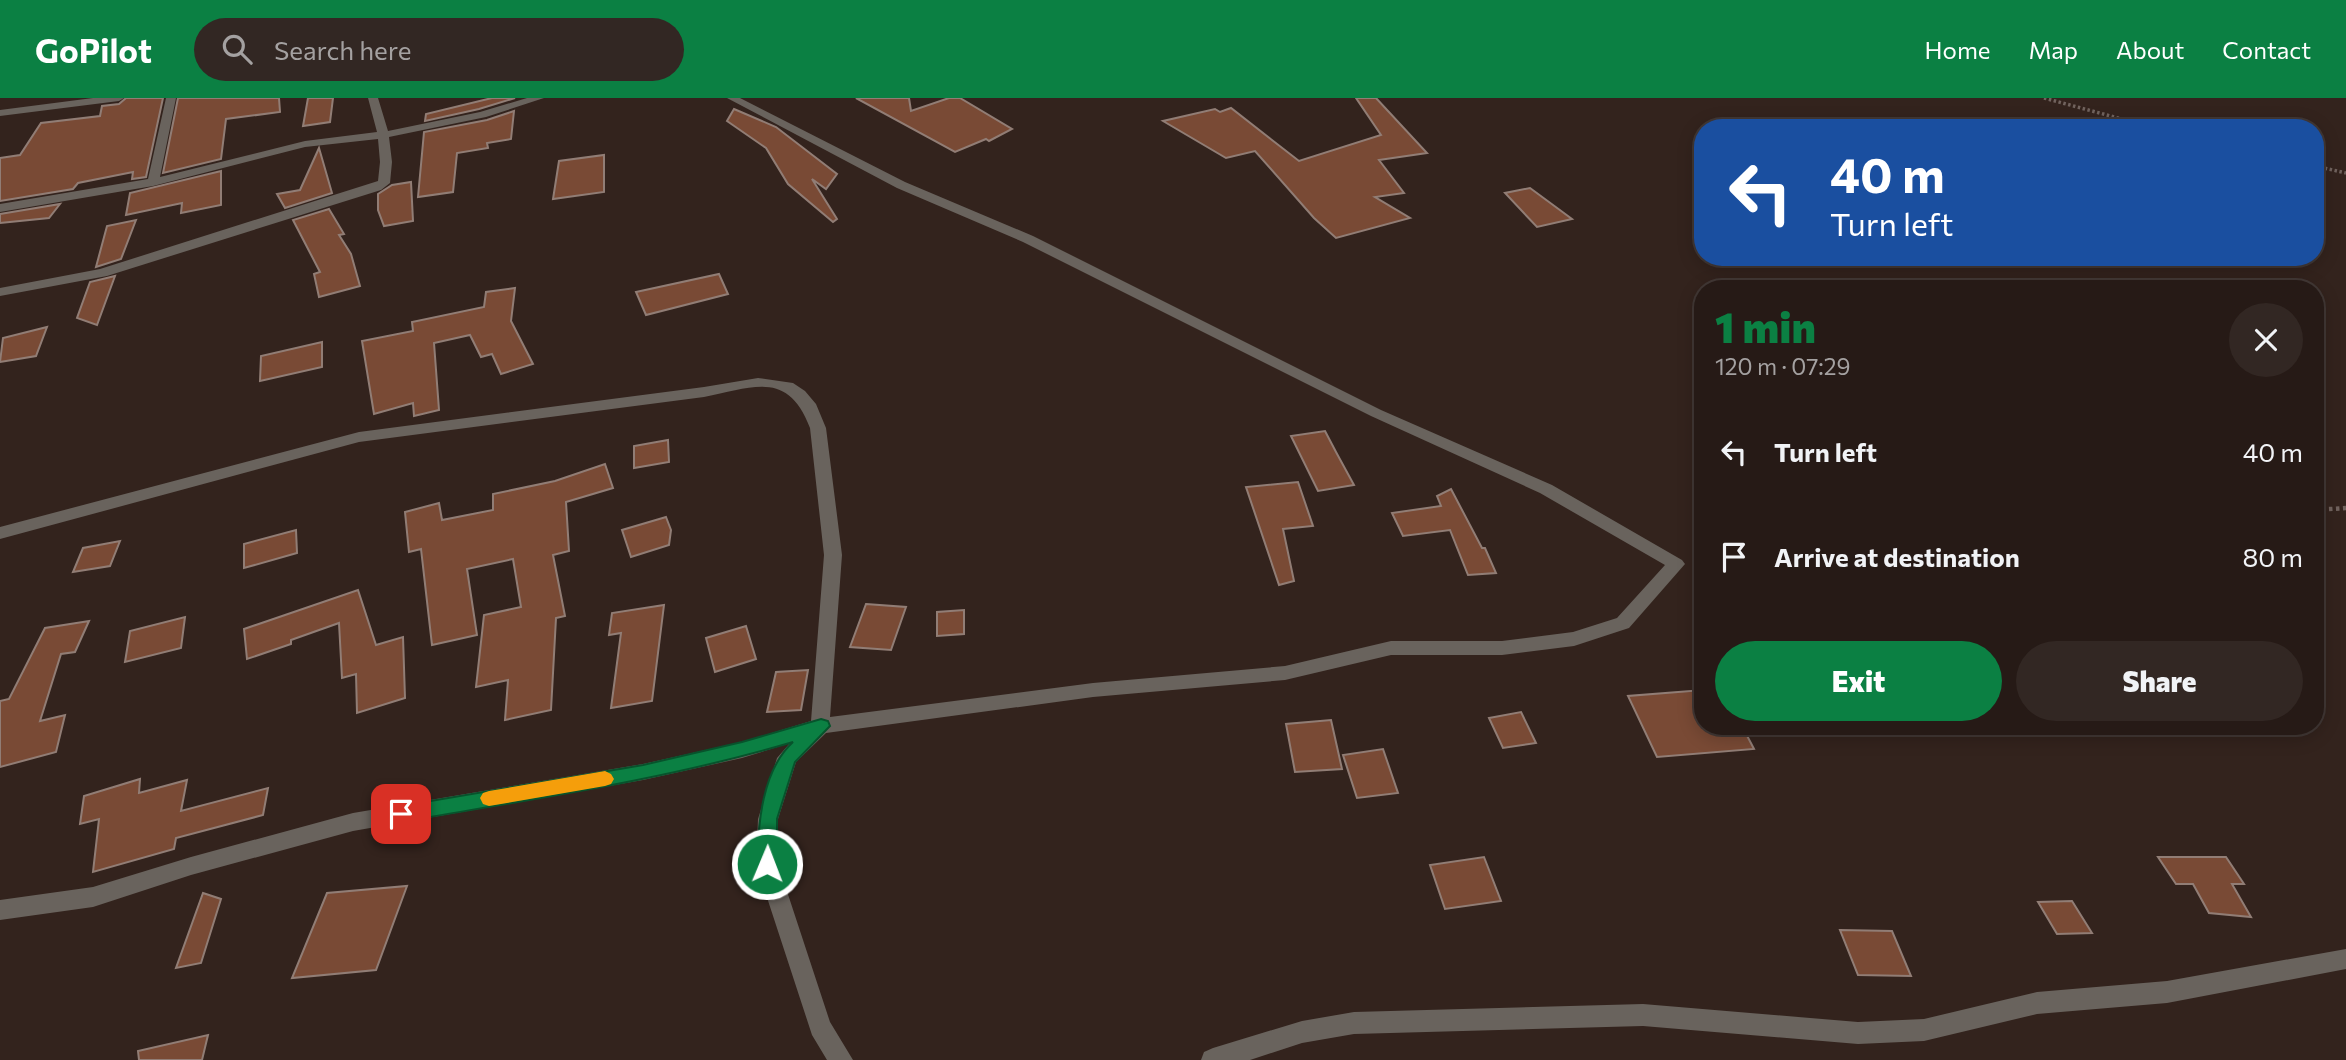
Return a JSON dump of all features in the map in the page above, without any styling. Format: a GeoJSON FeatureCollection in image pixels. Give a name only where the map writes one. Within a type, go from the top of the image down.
{"type":"FeatureCollection","features":[{"type":"Feature","properties":{"kind":"street"},"geometry":{"type":"LineString","coordinates":[[0,113],[119,98]]}},
{"type":"Feature","properties":{"kind":"street"},"geometry":{"type":"LineString","coordinates":[[153,182],[171,98]]}},
{"type":"Feature","properties":{"kind":"street"},"geometry":{"type":"LineString","coordinates":[[0,292],[102,273],[377,187],[384,183],[386,176],[384,135],[373,98]]}},
{"type":"Feature","properties":{"kind":"street"},"geometry":{"type":"LineString","coordinates":[[0,208],[153,182],[305,144],[384,135],[482,115],[539,98]]}},
{"type":"Feature","properties":{"kind":"street"},"geometry":{"type":"LineString","coordinates":[[0,910],[93,897],[191,866],[353,822],[643,772],[742,750],[821,726],[1093,690],[1285,673],[1391,648],[1502,648],[1574,639],[1623,623],[1676,564],[1546,489],[1376,413],[1028,239],[901,185],[732,98]]}},
{"type":"Feature","properties":{"kind":"street"},"geometry":{"type":"LineString","coordinates":[[0,533],[146,496],[304,450],[359,438],[704,392],[761,381],[789,384],[806,401],[815,419],[833,555],[820,705],[821,726],[787,758],[768,819],[767,864],[820,1027],[841,1060]]}},
{"type":"Feature","properties":{"kind":"street"},"geometry":{"type":"LineString","coordinates":[[1213,1060],[1303,1032],[1354,1023],[1643,1015],[1858,1033],[1924,1030],[2037,1003],[2167,992],[2346,959]]}},
{"type":"Feature","properties":{"kind":"path"},"geometry":{"type":"LineString","coordinates":[[2044,98],[2122,119]]}},
{"type":"Feature","properties":{"kind":"path"},"geometry":{"type":"LineString","coordinates":[[2324,168],[2346,173]]}},
{"type":"Feature","properties":{"kind":"path"},"geometry":{"type":"LineString","coordinates":[[2324,509],[2346,508]]}},
{"type":"Feature","properties":{"kind":"building"},"geometry":{"type":"Polygon","coordinates":[[[126,98],[163,98],[146,177],[132,179],[133,172],[78,183],[73,189],[0,201],[0,158],[20,155],[41,123],[100,116],[102,106],[119,104],[126,98]]]}},
{"type":"Feature","properties":{"kind":"building"},"geometry":{"type":"Polygon","coordinates":[[[178,98],[279,98],[280,112],[226,119],[221,159],[163,173],[178,98]]]}},
{"type":"Feature","properties":{"kind":"building"},"geometry":{"type":"Polygon","coordinates":[[[308,98],[333,98],[330,122],[303,126],[308,98]]]}},
{"type":"Feature","properties":{"kind":"building"},"geometry":{"type":"Polygon","coordinates":[[[492,98],[515,98],[425,121],[426,114],[492,98]]]}},
{"type":"Feature","properties":{"kind":"building"},"geometry":{"type":"Polygon","coordinates":[[[856,98],[909,98],[911,111],[949,98],[960,98],[1012,129],[989,141],[986,139],[955,152],[856,98]]]}},
{"type":"Feature","properties":{"kind":"building"},"geometry":{"type":"Polygon","coordinates":[[[1356,98],[1376,98],[1427,153],[1379,160],[1404,193],[1375,197],[1410,218],[1336,238],[1314,218],[1255,151],[1226,158],[1163,121],[1231,108],[1299,161],[1381,135],[1356,98]]]}},
{"type":"Feature","properties":{"kind":"building"},"geometry":{"type":"Polygon","coordinates":[[[734,109],[776,127],[837,174],[826,189],[812,179],[837,219],[833,222],[788,184],[766,148],[727,121],[734,109]]]}},
{"type":"Feature","properties":{"kind":"building"},"geometry":{"type":"Polygon","coordinates":[[[514,111],[511,139],[487,143],[488,148],[457,153],[453,192],[418,197],[424,132],[487,120],[514,111]]]}},
{"type":"Feature","properties":{"kind":"building"},"geometry":{"type":"Polygon","coordinates":[[[319,148],[332,193],[285,208],[277,194],[300,190],[319,148]]]}},
{"type":"Feature","properties":{"kind":"building"},"geometry":{"type":"Polygon","coordinates":[[[604,155],[604,192],[553,199],[559,161],[604,155]]]}},
{"type":"Feature","properties":{"kind":"building"},"geometry":{"type":"Polygon","coordinates":[[[221,171],[221,205],[181,213],[182,203],[126,215],[130,193],[221,171]]]}},
{"type":"Feature","properties":{"kind":"building"},"geometry":{"type":"Polygon","coordinates":[[[411,182],[413,221],[384,226],[378,210],[378,194],[392,185],[411,182]]]}},
{"type":"Feature","properties":{"kind":"building"},"geometry":{"type":"Polygon","coordinates":[[[1530,188],[1572,219],[1537,227],[1505,193],[1530,188]]]}},
{"type":"Feature","properties":{"kind":"building"},"geometry":{"type":"Polygon","coordinates":[[[60,204],[49,218],[0,223],[0,214],[60,204]]]}},
{"type":"Feature","properties":{"kind":"building"},"geometry":{"type":"Polygon","coordinates":[[[329,209],[344,234],[339,235],[351,254],[360,286],[319,297],[314,274],[320,272],[293,220],[329,209]]]}},
{"type":"Feature","properties":{"kind":"building"},"geometry":{"type":"Polygon","coordinates":[[[136,220],[121,259],[96,267],[107,226],[136,220]]]}},
{"type":"Feature","properties":{"kind":"building"},"geometry":{"type":"Polygon","coordinates":[[[719,274],[728,294],[646,315],[636,292],[719,274]]]}},
{"type":"Feature","properties":{"kind":"building"},"geometry":{"type":"Polygon","coordinates":[[[115,276],[97,325],[77,318],[90,282],[115,276]]]}},
{"type":"Feature","properties":{"kind":"building"},"geometry":{"type":"Polygon","coordinates":[[[515,288],[511,321],[533,364],[501,374],[492,354],[481,357],[470,335],[434,343],[439,410],[414,416],[413,403],[374,414],[362,341],[413,331],[412,322],[484,307],[486,292],[515,288]]]}},
{"type":"Feature","properties":{"kind":"building"},"geometry":{"type":"Polygon","coordinates":[[[47,327],[36,356],[0,362],[3,338],[47,327]]]}},
{"type":"Feature","properties":{"kind":"building"},"geometry":{"type":"Polygon","coordinates":[[[322,342],[322,367],[260,381],[261,356],[322,342]]]}},
{"type":"Feature","properties":{"kind":"building"},"geometry":{"type":"Polygon","coordinates":[[[1325,431],[1354,485],[1318,491],[1291,436],[1325,431]]]}},
{"type":"Feature","properties":{"kind":"building"},"geometry":{"type":"Polygon","coordinates":[[[668,440],[669,462],[634,468],[634,446],[668,440]]]}},
{"type":"Feature","properties":{"kind":"building"},"geometry":{"type":"Polygon","coordinates":[[[605,464],[613,488],[566,502],[569,551],[553,555],[565,616],[556,618],[551,710],[505,720],[508,680],[476,687],[484,615],[521,607],[513,559],[467,569],[477,635],[432,645],[421,549],[409,552],[405,512],[439,503],[442,520],[493,510],[493,494],[555,481],[605,464]]]}},
{"type":"Feature","properties":{"kind":"building"},"geometry":{"type":"Polygon","coordinates":[[[1298,482],[1313,526],[1283,529],[1294,581],[1279,585],[1246,487],[1298,482]]]}},
{"type":"Feature","properties":{"kind":"building"},"geometry":{"type":"Polygon","coordinates":[[[1451,489],[1482,548],[1485,548],[1496,573],[1468,575],[1450,530],[1403,536],[1392,513],[1441,506],[1437,496],[1451,489]]]}},
{"type":"Feature","properties":{"kind":"building"},"geometry":{"type":"Polygon","coordinates":[[[666,517],[671,530],[669,545],[631,557],[622,530],[666,517]]]}},
{"type":"Feature","properties":{"kind":"building"},"geometry":{"type":"Polygon","coordinates":[[[296,530],[297,553],[244,568],[244,544],[296,530]]]}},
{"type":"Feature","properties":{"kind":"building"},"geometry":{"type":"Polygon","coordinates":[[[120,541],[110,566],[73,572],[83,548],[120,541]]]}},
{"type":"Feature","properties":{"kind":"building"},"geometry":{"type":"Polygon","coordinates":[[[358,590],[376,645],[403,637],[405,698],[357,713],[356,674],[342,678],[339,623],[247,659],[244,629],[358,590]]]}},
{"type":"Feature","properties":{"kind":"building"},"geometry":{"type":"Polygon","coordinates":[[[866,604],[906,607],[891,650],[850,647],[866,604]]]}},
{"type":"Feature","properties":{"kind":"building"},"geometry":{"type":"Polygon","coordinates":[[[664,605],[652,701],[611,708],[621,633],[609,635],[612,613],[664,605]]]}},
{"type":"Feature","properties":{"kind":"building"},"geometry":{"type":"Polygon","coordinates":[[[964,610],[964,634],[937,636],[937,612],[964,610]]]}},
{"type":"Feature","properties":{"kind":"building"},"geometry":{"type":"Polygon","coordinates":[[[185,617],[181,648],[125,662],[130,631],[185,617]]]}},
{"type":"Feature","properties":{"kind":"building"},"geometry":{"type":"Polygon","coordinates":[[[89,621],[75,652],[61,654],[40,721],[65,715],[56,752],[0,767],[0,701],[9,699],[45,628],[89,621]]]}},
{"type":"Feature","properties":{"kind":"building"},"geometry":{"type":"Polygon","coordinates":[[[746,626],[756,659],[715,672],[706,638],[746,626]]]}},
{"type":"Feature","properties":{"kind":"building"},"geometry":{"type":"Polygon","coordinates":[[[808,670],[801,710],[767,712],[776,672],[808,670]]]}},
{"type":"Feature","properties":{"kind":"building"},"geometry":{"type":"Polygon","coordinates":[[[1694,691],[1694,735],[1747,735],[1754,749],[1657,757],[1628,696],[1694,691]]]}},
{"type":"Feature","properties":{"kind":"building"},"geometry":{"type":"Polygon","coordinates":[[[1521,712],[1536,743],[1503,748],[1489,718],[1521,712]]]}},
{"type":"Feature","properties":{"kind":"building"},"geometry":{"type":"Polygon","coordinates":[[[1331,720],[1342,769],[1295,772],[1286,724],[1331,720]]]}},
{"type":"Feature","properties":{"kind":"building"},"geometry":{"type":"Polygon","coordinates":[[[1383,749],[1398,793],[1357,798],[1343,755],[1383,749]]]}},
{"type":"Feature","properties":{"kind":"building"},"geometry":{"type":"Polygon","coordinates":[[[140,779],[139,793],[187,780],[181,811],[268,788],[263,815],[176,838],[174,849],[93,872],[99,819],[80,824],[84,796],[140,779]]]}},
{"type":"Feature","properties":{"kind":"building"},"geometry":{"type":"Polygon","coordinates":[[[1484,857],[1501,901],[1445,909],[1430,865],[1484,857]]]}},
{"type":"Feature","properties":{"kind":"building"},"geometry":{"type":"Polygon","coordinates":[[[2158,857],[2226,857],[2244,884],[2232,884],[2251,917],[2209,913],[2193,884],[2176,884],[2158,857]]]}},
{"type":"Feature","properties":{"kind":"building"},"geometry":{"type":"Polygon","coordinates":[[[407,886],[376,970],[292,978],[327,893],[407,886]]]}},
{"type":"Feature","properties":{"kind":"building"},"geometry":{"type":"Polygon","coordinates":[[[203,893],[221,899],[201,963],[176,968],[203,893]]]}},
{"type":"Feature","properties":{"kind":"building"},"geometry":{"type":"Polygon","coordinates":[[[2072,901],[2092,933],[2057,934],[2038,902],[2072,901]]]}},
{"type":"Feature","properties":{"kind":"building"},"geometry":{"type":"Polygon","coordinates":[[[1840,930],[1892,931],[1911,976],[1858,975],[1840,930]]]}},
{"type":"Feature","properties":{"kind":"building"},"geometry":{"type":"Polygon","coordinates":[[[208,1035],[202,1060],[139,1060],[138,1051],[208,1035]]]}},
{"type":"Feature","properties":{"kind":"slow traffic"},"geometry":{"type":"LineString","coordinates":[[489,798],[605,779]]}},
{"type":"Feature","properties":{"kind":"route"},"geometry":{"type":"LineString","coordinates":[[401,814],[643,772],[742,750],[821,726],[787,758],[768,819],[767,864]]}}]}
